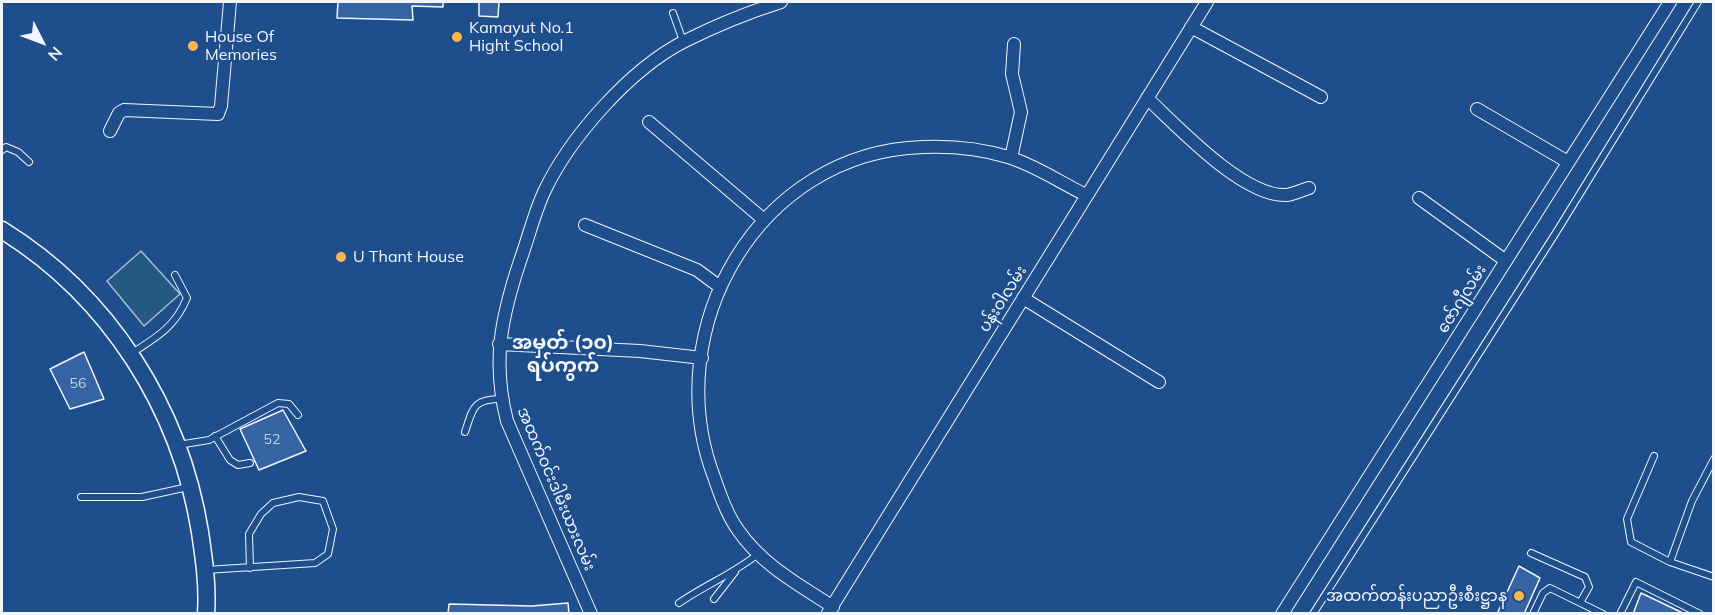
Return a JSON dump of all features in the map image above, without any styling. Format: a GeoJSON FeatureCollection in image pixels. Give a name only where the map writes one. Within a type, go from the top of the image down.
{"type":"FeatureCollection","features":[{"type":"Feature","properties":{"kind":"main road"},"geometry":{"type":"LineString","coordinates":[[2,230],[45,259],[70,282],[93,306],[131,353],[177,445],[191,486],[206,570],[206,614]]}},
{"type":"Feature","properties":{"kind":"street"},"geometry":{"type":"LineString","coordinates":[[110,131],[119,112],[124,110],[218,114],[221,106],[230,2]]}},
{"type":"Feature","properties":{"kind":"street","name":"အထက်ဝင်းဒါမီးယားလမ်း"},"geometry":{"type":"LineString","coordinates":[[591,614],[507,421],[501,399],[498,382],[499,344],[516,274],[543,195],[551,179],[580,137],[607,105],[637,75],[684,42],[781,2]]}},
{"type":"Feature","properties":{"kind":"street","name":"ပန်းဝါလမ်း"},"geometry":{"type":"LineString","coordinates":[[830,610],[1207,2]]}},
{"type":"Feature","properties":{"kind":"street","name":"ဇော်ဂျီလမ်း"},"geometry":{"type":"LineString","coordinates":[[1282,614],[1670,2]]}},
{"type":"Feature","properties":{"kind":"street"},"geometry":{"type":"LineString","coordinates":[[1191,27],[1321,97]]}},
{"type":"Feature","properties":{"kind":"street"},"geometry":{"type":"LineString","coordinates":[[1011,158],[1021,112],[1012,74],[1014,44]]}},
{"type":"Feature","properties":{"kind":"street"},"geometry":{"type":"LineString","coordinates":[[1147,98],[1243,183],[1266,192],[1287,195],[1309,188]]}},
{"type":"Feature","properties":{"kind":"street"},"geometry":{"type":"LineString","coordinates":[[1477,110],[1568,162]]}},
{"type":"Feature","properties":{"kind":"street"},"geometry":{"type":"LineString","coordinates":[[649,122],[764,219]]}},
{"type":"Feature","properties":{"kind":"street"},"geometry":{"type":"LineString","coordinates":[[830,610],[767,564],[736,529],[703,449],[698,418],[705,337],[720,287],[736,254],[764,219],[791,195],[831,170],[876,154],[922,147],[986,152],[1011,158],[1086,195]]}},
{"type":"Feature","properties":{"kind":"street"},"geometry":{"type":"LineString","coordinates":[[1419,198],[1506,261]]}},
{"type":"Feature","properties":{"kind":"street"},"geometry":{"type":"LineString","coordinates":[[585,225],[698,270],[720,287]]}},
{"type":"Feature","properties":{"kind":"street"},"geometry":{"type":"LineString","coordinates":[[1023,298],[1159,382]]}},
{"type":"Feature","properties":{"kind":"street"},"geometry":{"type":"LineString","coordinates":[[499,344],[640,351],[702,358]]}},
{"type":"Feature","properties":{"kind":"lane"},"geometry":{"type":"LineString","coordinates":[[1316,612],[1557,231],[1698,2]]}},
{"type":"Feature","properties":{"kind":"lane"},"geometry":{"type":"LineString","coordinates":[[673,13],[684,42]]}},
{"type":"Feature","properties":{"kind":"lane"},"geometry":{"type":"LineString","coordinates":[[2,150],[6,147],[18,152],[29,162]]}},
{"type":"Feature","properties":{"kind":"lane"},"geometry":{"type":"LineString","coordinates":[[131,353],[166,331],[183,309],[187,298],[175,275]]}},
{"type":"Feature","properties":{"kind":"lane"},"geometry":{"type":"LineString","coordinates":[[465,432],[477,404],[485,399],[501,399]]}},
{"type":"Feature","properties":{"kind":"lane"},"geometry":{"type":"LineString","coordinates":[[177,445],[216,436],[278,403],[289,404],[298,415]]}},
{"type":"Feature","properties":{"kind":"lane"},"geometry":{"type":"LineString","coordinates":[[216,436],[230,460],[238,465],[250,463]]}},
{"type":"Feature","properties":{"kind":"lane"},"geometry":{"type":"LineString","coordinates":[[1654,456],[1631,505],[1627,519],[1631,542],[1670,562],[1713,578]]}},
{"type":"Feature","properties":{"kind":"lane"},"geometry":{"type":"LineString","coordinates":[[1670,562],[1692,501],[1713,459]]}},
{"type":"Feature","properties":{"kind":"lane"},"geometry":{"type":"LineString","coordinates":[[81,497],[142,497],[191,486]]}},
{"type":"Feature","properties":{"kind":"lane"},"geometry":{"type":"LineString","coordinates":[[206,570],[250,568],[315,563],[328,554],[333,530],[323,501],[299,497],[273,503],[267,508],[249,534],[250,568]]}},
{"type":"Feature","properties":{"kind":"lane"},"geometry":{"type":"LineString","coordinates":[[1531,553],[1585,577],[1589,587],[1581,602]]}},
{"type":"Feature","properties":{"kind":"lane"},"geometry":{"type":"LineString","coordinates":[[714,599],[736,572],[758,554]]}},
{"type":"Feature","properties":{"kind":"lane"},"geometry":{"type":"LineString","coordinates":[[679,603],[697,590],[736,572]]}},
{"type":"Feature","properties":{"kind":"lane"},"geometry":{"type":"LineString","coordinates":[[1620,614],[1636,582],[1700,614]]}},
{"type":"Feature","properties":{"kind":"lane"},"geometry":{"type":"LineString","coordinates":[[1533,614],[1543,593],[1550,588],[1602,614]]}},
{"type":"Feature","properties":{"kind":"shaded area"},"geometry":{"type":"Polygon","coordinates":[[[141,251],[180,294],[144,326],[107,281],[141,251]]]}},
{"type":"Feature","properties":{"kind":"building"},"geometry":{"type":"Polygon","coordinates":[[[338,2],[443,2],[443,7],[412,6],[413,20],[337,18],[338,2]]]}},
{"type":"Feature","properties":{"kind":"building"},"geometry":{"type":"Polygon","coordinates":[[[479,2],[499,2],[498,17],[479,16],[479,2]]]}},
{"type":"Feature","properties":{"kind":"building"},"geometry":{"type":"Polygon","coordinates":[[[84,352],[104,399],[70,409],[50,369],[84,352]]]}},
{"type":"Feature","properties":{"kind":"building"},"geometry":{"type":"Polygon","coordinates":[[[283,410],[306,451],[259,470],[240,429],[283,410]]]}},
{"type":"Feature","properties":{"kind":"building","name":"အထက်တန်းပညာဦးစီးဋ္ဌာန"},"geometry":{"type":"Polygon","coordinates":[[[1519,566],[1540,578],[1524,614],[1497,614],[1519,566]]]}},
{"type":"Feature","properties":{"kind":"building"},"geometry":{"type":"Polygon","coordinates":[[[1641,593],[1685,614],[1633,614],[1641,593]]]}},
{"type":"Feature","properties":{"kind":"building"},"geometry":{"type":"Polygon","coordinates":[[[568,603],[569,614],[448,614],[449,604],[532,606],[568,603]]]}},
{"type":"Feature","properties":{"kind":"place","name":"Kamayut No.1 Hight School"},"geometry":{"type":"Point","coordinates":[457,37]}},
{"type":"Feature","properties":{"kind":"place","name":"House Of Memories"},"geometry":{"type":"Point","coordinates":[193,46]}},
{"type":"Feature","properties":{"kind":"place","name":"U Thant House"},"geometry":{"type":"Point","coordinates":[341,257]}},
{"type":"Feature","properties":{"kind":"place","name":"အထက်တန်းပညာဦးစီးဋ္ဌာန"},"geometry":{"type":"Point","coordinates":[1519,596]}},
{"type":"Feature","properties":{"kind":"district","name":"အမှတ် (၁၀) ရပ်ကွက်"},"geometry":{"type":"Point","coordinates":[563,354]}}]}
